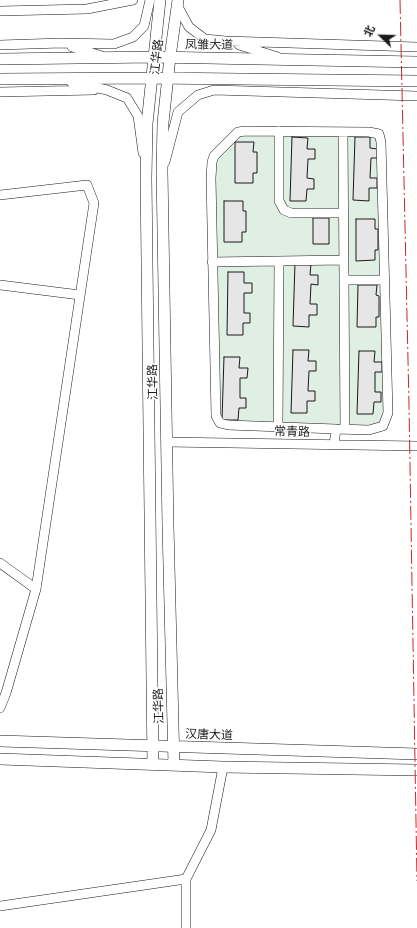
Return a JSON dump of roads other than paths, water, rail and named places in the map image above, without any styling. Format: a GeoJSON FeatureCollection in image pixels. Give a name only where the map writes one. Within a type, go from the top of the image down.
{"type":"FeatureCollection","features":[{"type":"Feature","properties":{"kind":"main road","name":"江华路"},"geometry":{"type":"LineString","coordinates":[[174,765],[166,442],[162,171],[163,123],[178,2]]}},
{"type":"Feature","properties":{"kind":"main road","name":"江华路"},"geometry":{"type":"LineString","coordinates":[[153,764],[146,178],[147,124],[161,3]]}},
{"type":"Feature","properties":{"kind":"main road","name":"凤雏大道"},"geometry":{"type":"LineString","coordinates":[[0,59],[170,57],[416,61]]}},
{"type":"Feature","properties":{"kind":"main road"},"geometry":{"type":"LineString","coordinates":[[0,79],[168,78],[416,81]]}},
{"type":"Feature","properties":{"kind":"main road","name":"汉唐大道"},"geometry":{"type":"LineString","coordinates":[[0,741],[153,747],[417,754]]}},
{"type":"Feature","properties":{"kind":"main road"},"geometry":{"type":"LineString","coordinates":[[0,759],[223,767],[417,770]]}},
{"type":"Feature","properties":{"kind":"street"},"geometry":{"type":"LineString","coordinates":[[0,11],[87,9],[133,0]]}},
{"type":"Feature","properties":{"kind":"street"},"geometry":{"type":"LineString","coordinates":[[0,45],[61,43],[114,44],[133,38],[144,26],[150,0]]}},
{"type":"Feature","properties":{"kind":"street"},"geometry":{"type":"LineString","coordinates":[[178,2],[189,27],[205,39],[226,41],[417,47]]}},
{"type":"Feature","properties":{"kind":"street"},"geometry":{"type":"LineString","coordinates":[[226,41],[283,58]]}},
{"type":"Feature","properties":{"kind":"street"},"geometry":{"type":"LineString","coordinates":[[61,43],[111,58]]}},
{"type":"Feature","properties":{"kind":"street"},"geometry":{"type":"LineString","coordinates":[[58,78],[107,90],[127,98],[138,116],[146,178]]}},
{"type":"Feature","properties":{"kind":"street"},"geometry":{"type":"LineString","coordinates":[[222,79],[249,92]]}},
{"type":"Feature","properties":{"kind":"street"},"geometry":{"type":"LineString","coordinates":[[0,92],[107,90]]}},
{"type":"Feature","properties":{"kind":"street"},"geometry":{"type":"LineString","coordinates":[[162,171],[178,112],[198,95],[214,90],[417,96]]}},
{"type":"Feature","properties":{"kind":"street"},"geometry":{"type":"LineString","coordinates":[[279,131],[279,201],[284,210],[291,213],[344,213]]}},
{"type":"Feature","properties":{"kind":"street"},"geometry":{"type":"LineString","coordinates":[[279,131],[369,132],[379,134],[381,142],[388,413],[383,426],[369,430],[228,425],[220,423],[216,416],[212,262],[212,162],[214,156],[238,132],[279,131]]}},
{"type":"Feature","properties":{"kind":"street"},"geometry":{"type":"LineString","coordinates":[[334,445],[340,429],[344,280],[343,132]]}},
{"type":"Feature","properties":{"kind":"street"},"geometry":{"type":"LineString","coordinates":[[0,195],[87,186],[94,204],[36,589],[6,693],[0,708]]}},
{"type":"Feature","properties":{"kind":"street"},"geometry":{"type":"LineString","coordinates":[[212,262],[344,260]]}},
{"type":"Feature","properties":{"kind":"street"},"geometry":{"type":"LineString","coordinates":[[278,427],[280,262]]}},
{"type":"Feature","properties":{"kind":"street"},"geometry":{"type":"LineString","coordinates":[[344,280],[385,280]]}},
{"type":"Feature","properties":{"kind":"street"},"geometry":{"type":"LineString","coordinates":[[0,285],[80,295]]}},
{"type":"Feature","properties":{"kind":"street"},"geometry":{"type":"LineString","coordinates":[[267,444],[268,426]]}},
{"type":"Feature","properties":{"kind":"street","name":"常青路"},"geometry":{"type":"LineString","coordinates":[[166,442],[417,446]]}},
{"type":"Feature","properties":{"kind":"street"},"geometry":{"type":"LineString","coordinates":[[0,563],[36,589]]}},
{"type":"Feature","properties":{"kind":"street"},"geometry":{"type":"LineString","coordinates":[[186,928],[186,879],[211,830],[223,767]]}},
{"type":"Feature","properties":{"kind":"street"},"geometry":{"type":"LineString","coordinates":[[0,906],[186,879]]}}]}
